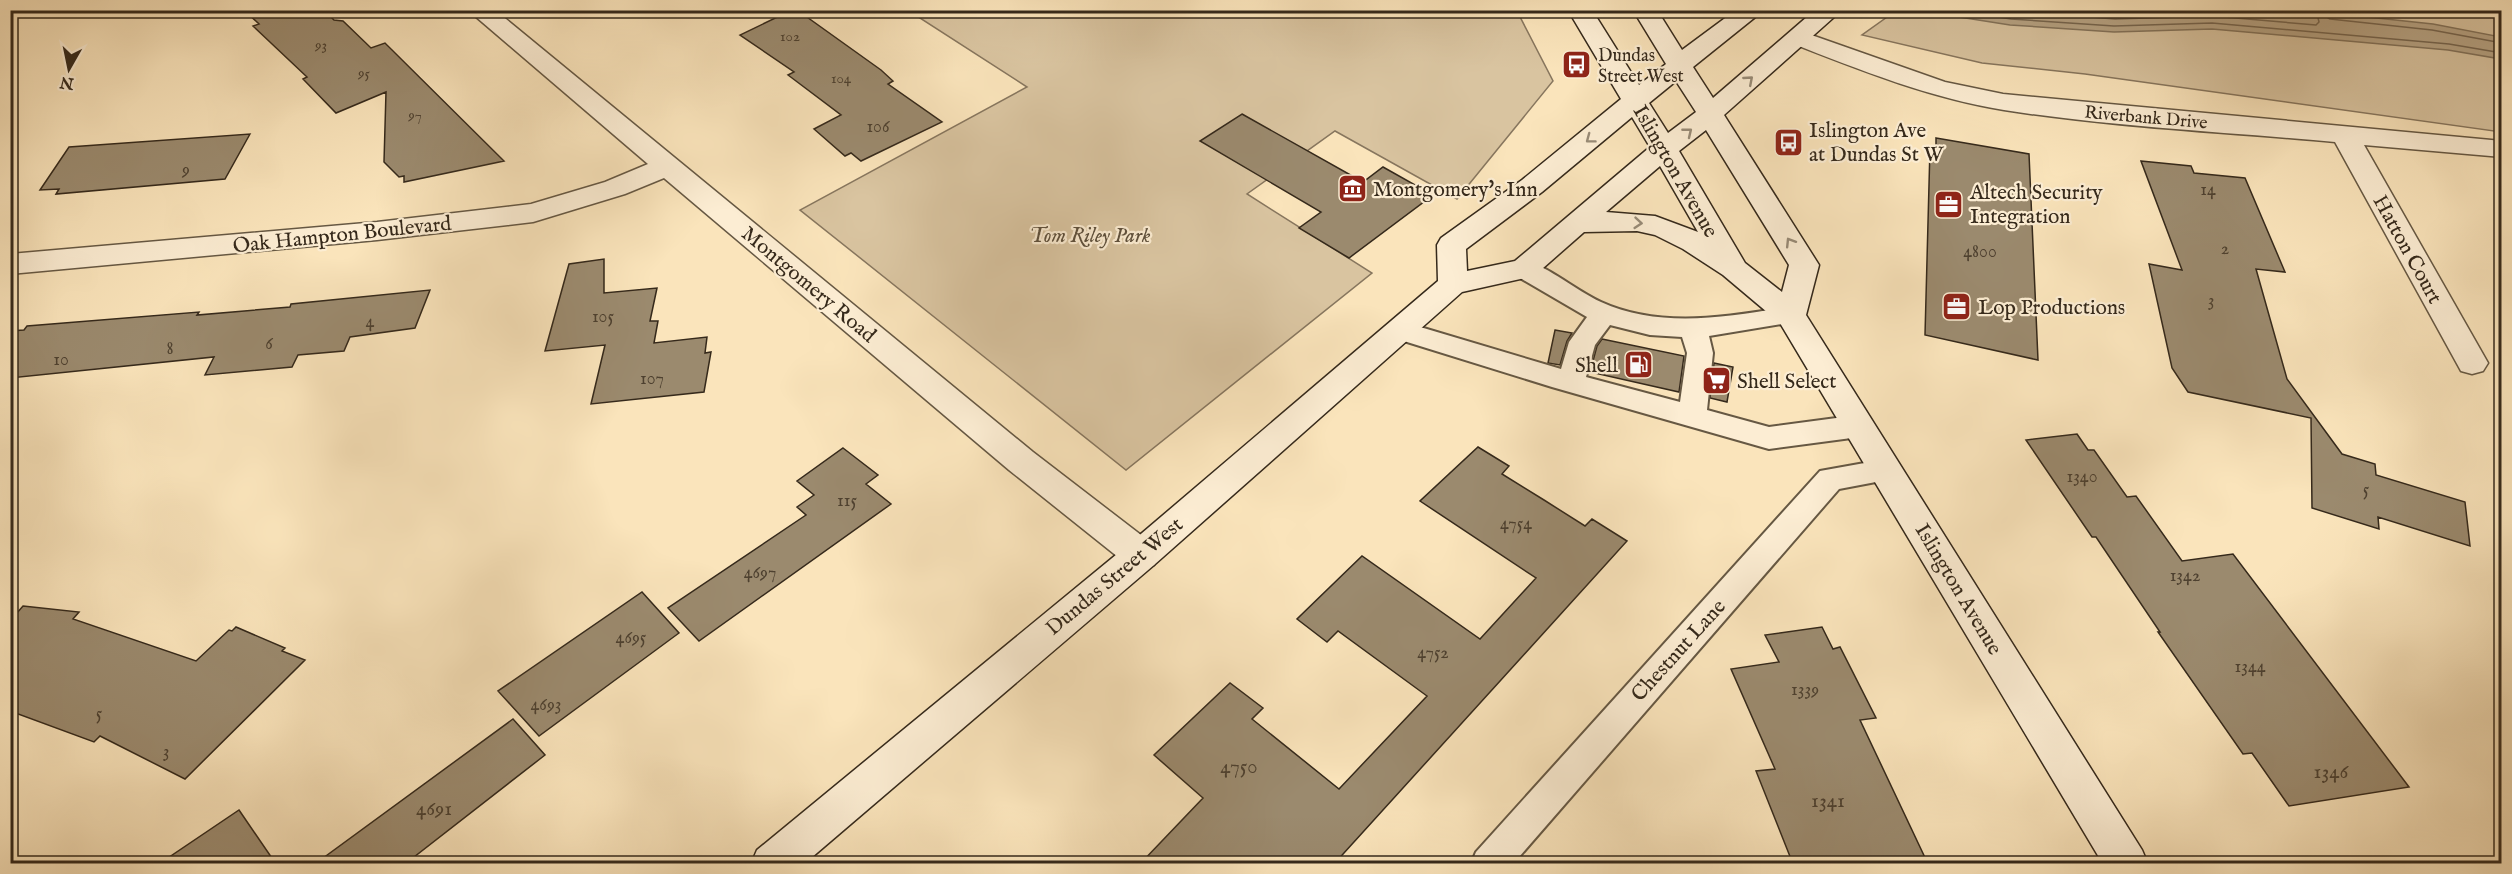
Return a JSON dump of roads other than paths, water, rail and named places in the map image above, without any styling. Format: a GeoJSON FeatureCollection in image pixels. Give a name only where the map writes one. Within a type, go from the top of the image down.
{"type":"FeatureCollection","features":[{"type":"Feature","properties":{"kind":"main road","name":"Montgomery Road"},"geometry":{"type":"LineString","coordinates":[[480,10],[665,167],[1021,461],[1141,555]]}},
{"type":"Feature","properties":{"kind":"main road","name":"Islington Avenue"},"geometry":{"type":"LineString","coordinates":[[1580,10],[1734,270],[1791,315],[2127,864]]}},
{"type":"Feature","properties":{"kind":"main road"},"geometry":{"type":"LineString","coordinates":[[1645,10],[1804,265],[1791,315]]}},
{"type":"Feature","properties":{"kind":"main road"},"geometry":{"type":"LineString","coordinates":[[1453,284],[1451,245],[1532,186],[1680,65],[1752,10]]}},
{"type":"Feature","properties":{"kind":"main road","name":"Dundas Street West"},"geometry":{"type":"LineString","coordinates":[[771,864],[1141,555],[1453,284],[1524,269],[1580,223],[1637,170],[1711,113],[1830,10]]}},
{"type":"Feature","properties":{"kind":"main road","name":"Riverbank Drive"},"geometry":{"type":"LineString","coordinates":[[1800,38],[1891,73],[1939,88],[2003,102],[2119,115],[2502,149]]}},
{"type":"Feature","properties":{"kind":"main road","name":"Hatton Court"},"geometry":{"type":"LineString","coordinates":[[2344,134],[2472,363]]}},
{"type":"Feature","properties":{"kind":"main road","name":"Oak Hampton Boulevard"},"geometry":{"type":"LineString","coordinates":[[10,264],[365,232],[533,213],[615,188],[665,167]]}},
{"type":"Feature","properties":{"kind":"main road"},"geometry":{"type":"LineString","coordinates":[[1580,223],[1637,222],[1657,225],[1683,237],[1734,270]]}},
{"type":"Feature","properties":{"kind":"lane"},"geometry":{"type":"LineString","coordinates":[[1524,269],[1648,338],[1693,326],[1740,325],[1791,315]]}},
{"type":"Feature","properties":{"kind":"lane"},"geometry":{"type":"LineString","coordinates":[[1571,382],[1582,342],[1604,314]]}},
{"type":"Feature","properties":{"kind":"lane"},"geometry":{"type":"LineString","coordinates":[[1692,416],[1700,353],[1693,326]]}},
{"type":"Feature","properties":{"kind":"lane"},"geometry":{"type":"LineString","coordinates":[[1400,330],[1571,382],[1639,392],[1692,416],[1769,438],[1859,426]]}},
{"type":"Feature","properties":{"kind":"lane","name":"Chestnut Lane"},"geometry":{"type":"LineString","coordinates":[[1489,864],[1830,479],[1887,470]]}},
{"type":"Feature","properties":{"kind":"water"},"geometry":{"type":"Polygon","coordinates":[[[2301,10],[2433,24],[2501,37],[2501,59],[2448,50],[2212,29],[2114,32],[2010,25],[1921,11],[2301,10]]]}},
{"type":"Feature","properties":{"kind":"place","name":"Dundas Street West"},"geometry":{"type":"Point","coordinates":[1577,65]}},
{"type":"Feature","properties":{"kind":"place","name":"Islington Ave at Dundas St W"},"geometry":{"type":"Point","coordinates":[1788,142]}},
{"type":"Feature","properties":{"kind":"place","name":"Montgomery's Inn"},"geometry":{"type":"Point","coordinates":[1352,189]}},
{"type":"Feature","properties":{"kind":"place","name":"Altech Security Integration"},"geometry":{"type":"Point","coordinates":[1949,204]}},
{"type":"Feature","properties":{"kind":"place","name":"Lop Productions"},"geometry":{"type":"Point","coordinates":[1957,307]}},
{"type":"Feature","properties":{"kind":"place","name":"Shell"},"geometry":{"type":"Point","coordinates":[1639,365]}},
{"type":"Feature","properties":{"kind":"place","name":"Shell Select"},"geometry":{"type":"Point","coordinates":[1716,381]}},
{"type":"Feature","properties":{"kind":"park label","name":"Tom Riley Park"},"geometry":{"type":"Point","coordinates":[1090,235]}}]}
